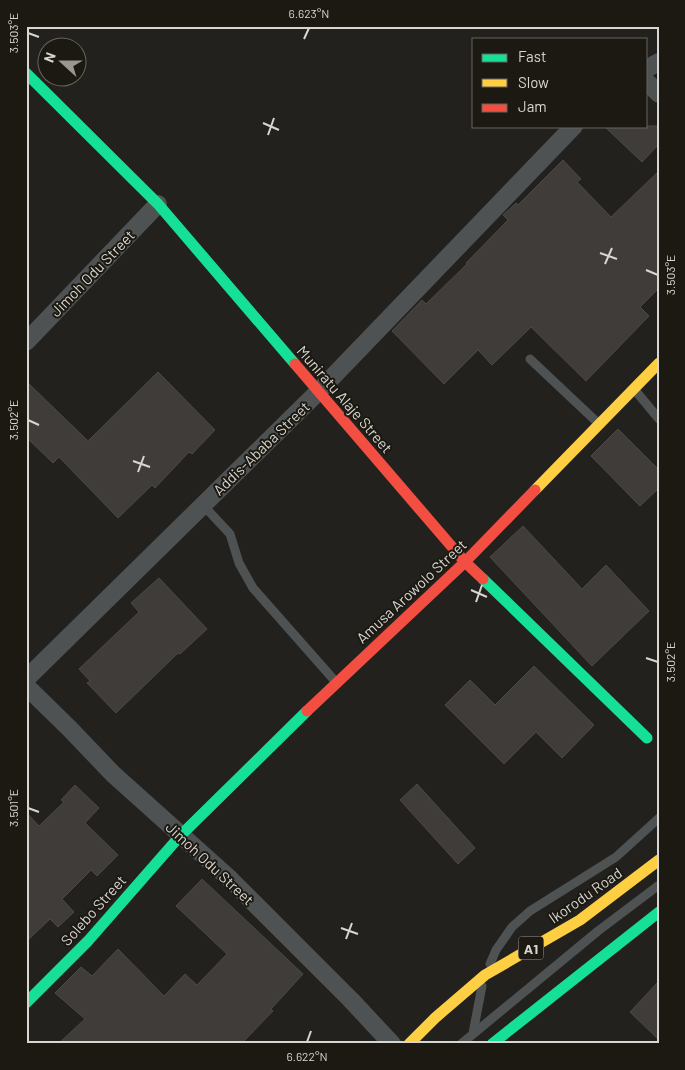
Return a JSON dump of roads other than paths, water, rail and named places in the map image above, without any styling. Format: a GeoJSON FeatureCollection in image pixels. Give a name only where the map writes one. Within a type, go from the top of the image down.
{"type":"FeatureCollection","features":[{"type":"Feature","properties":{"kind":"main road","name":"Muniratu Alaje Street"},"geometry":{"type":"LineString","coordinates":[[26,73],[158,204],[464,562],[647,738]]}},
{"type":"Feature","properties":{"kind":"main road","name":"Amusa Arowolo Street"},"geometry":{"type":"LineString","coordinates":[[180,836],[336,682],[464,562],[659,364]]}},
{"type":"Feature","properties":{"kind":"main road","name":"Solebo Street"},"geometry":{"type":"LineString","coordinates":[[26,1002],[88,941],[180,836]]}},
{"type":"Feature","properties":{"kind":"main road","name":"Ikorodu Road"},"geometry":{"type":"LineString","coordinates":[[409,1044],[435,1018],[485,975],[580,920],[659,860]]}},
{"type":"Feature","properties":{"kind":"main road"},"geometry":{"type":"LineString","coordinates":[[492,1044],[659,912]]}},
{"type":"Feature","properties":{"kind":"street"},"geometry":{"type":"LineString","coordinates":[[648,83],[659,94]]}},
{"type":"Feature","properties":{"kind":"street","name":"Addis-Ababa Street"},"geometry":{"type":"LineString","coordinates":[[26,679],[318,392],[572,128]]}},
{"type":"Feature","properties":{"kind":"street","name":"Jimoh Odu Street"},"geometry":{"type":"LineString","coordinates":[[26,342],[158,204]]}},
{"type":"Feature","properties":{"kind":"street","name":"Jimoh Odu Street"},"geometry":{"type":"LineString","coordinates":[[26,686],[113,774],[230,879],[351,1000],[392,1044]]}},
{"type":"Feature","properties":{"kind":"lane"},"geometry":{"type":"LineString","coordinates":[[530,358],[599,424]]}},
{"type":"Feature","properties":{"kind":"lane"},"geometry":{"type":"LineString","coordinates":[[634,388],[659,419]]}},
{"type":"Feature","properties":{"kind":"lane"},"geometry":{"type":"LineString","coordinates":[[203,506],[230,534],[239,563],[253,588],[336,682]]}},
{"type":"Feature","properties":{"kind":"lane"},"geometry":{"type":"LineString","coordinates":[[473,1033],[485,975],[496,950],[512,928],[530,911],[616,857],[659,818]]}},
{"type":"Feature","properties":{"kind":"lane"},"geometry":{"type":"LineString","coordinates":[[461,1044],[598,931],[659,885]]}}]}
